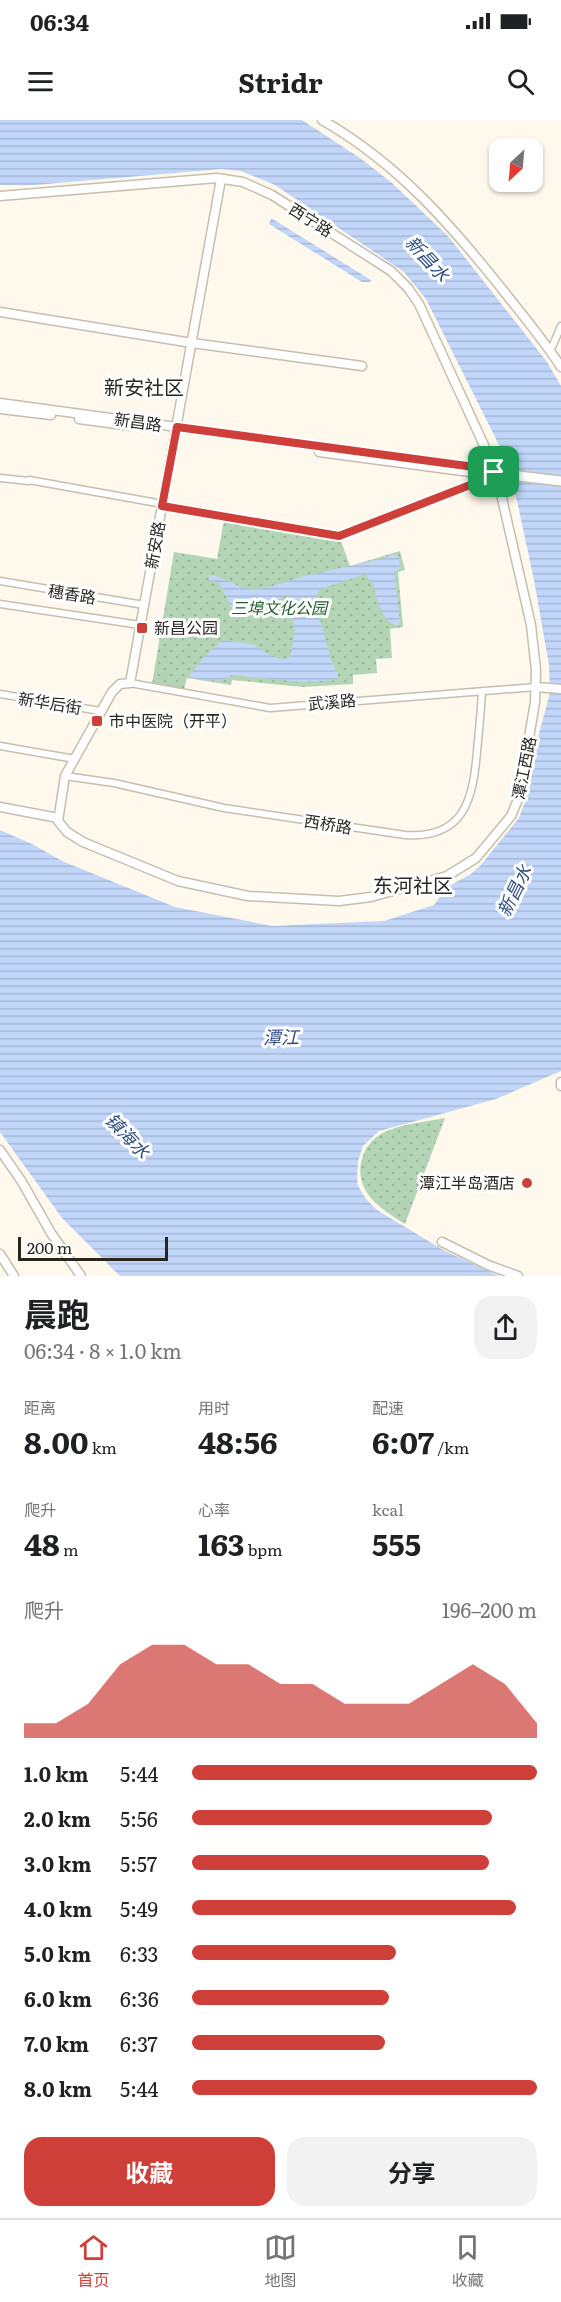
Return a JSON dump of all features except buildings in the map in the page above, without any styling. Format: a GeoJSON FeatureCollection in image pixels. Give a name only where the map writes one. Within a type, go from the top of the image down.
{"type":"FeatureCollection","features":[{"type":"Feature","properties":{"kind":"main road"},"geometry":{"type":"LineString","coordinates":[[494,472],[561,481]]}},
{"type":"Feature","properties":{"kind":"street"},"geometry":{"type":"LineString","coordinates":[[322,120],[370,149],[438,213],[480,261],[561,367]]}},
{"type":"Feature","properties":{"kind":"street","name":"西宁路"},"geometry":{"type":"LineString","coordinates":[[0,196],[221,179],[243,182],[272,195],[391,272],[414,295],[489,454],[494,472]]}},
{"type":"Feature","properties":{"kind":"street","name":"新安路"},"geometry":{"type":"LineString","coordinates":[[130,683],[221,179]]}},
{"type":"Feature","properties":{"kind":"street"},"geometry":{"type":"LineString","coordinates":[[0,312],[192,343],[362,366]]}},
{"type":"Feature","properties":{"kind":"street"},"geometry":{"type":"LineString","coordinates":[[550,352],[561,326]]}},
{"type":"Feature","properties":{"kind":"street","name":"新昌路"},"geometry":{"type":"LineString","coordinates":[[0,403],[484,474],[494,472]]}},
{"type":"Feature","properties":{"kind":"street","name":"新昌路"},"geometry":{"type":"LineString","coordinates":[[0,408],[467,466],[494,472]]}},
{"type":"Feature","properties":{"kind":"street","name":"潭江西路"},"geometry":{"type":"LineString","coordinates":[[58,818],[64,829],[82,842],[144,869],[178,881],[236,894],[285,899],[355,900],[432,882],[460,869],[476,858],[515,810],[528,747],[536,687],[531,625],[494,472]]}},
{"type":"Feature","properties":{"kind":"street"},"geometry":{"type":"LineString","coordinates":[[0,478],[29,480],[339,536],[470,485],[484,474]]}},
{"type":"Feature","properties":{"kind":"street","name":"穗香路"},"geometry":{"type":"LineString","coordinates":[[0,581],[144,605]]}},
{"type":"Feature","properties":{"kind":"street"},"geometry":{"type":"LineString","coordinates":[[0,604],[141,625]]}},
{"type":"Feature","properties":{"kind":"street"},"geometry":{"type":"LineString","coordinates":[[0,807],[58,818],[65,776],[114,688],[123,683],[130,683]]}},
{"type":"Feature","properties":{"kind":"street","name":"武溪路"},"geometry":{"type":"LineString","coordinates":[[130,683],[270,708],[536,687]]}},
{"type":"Feature","properties":{"kind":"street"},"geometry":{"type":"LineString","coordinates":[[536,687],[561,689]]}},
{"type":"Feature","properties":{"kind":"street","name":"西桥路"},"geometry":{"type":"LineString","coordinates":[[65,776],[114,783],[224,808],[405,836],[431,835],[457,819],[471,795],[482,691]]}},
{"type":"Feature","properties":{"kind":"street","name":"新华后街"},"geometry":{"type":"LineString","coordinates":[[0,694],[100,711]]}},
{"type":"Feature","properties":{"kind":"street"},"geometry":{"type":"LineString","coordinates":[[0,746],[75,759]]}},
{"type":"Feature","properties":{"kind":"street"},"geometry":{"type":"LineString","coordinates":[[41,814],[64,829]]}},
{"type":"Feature","properties":{"kind":"street"},"geometry":{"type":"LineString","coordinates":[[0,1150],[22,1182],[51,1233],[81,1276]]}},
{"type":"Feature","properties":{"kind":"street"},"geometry":{"type":"LineString","coordinates":[[442,1242],[489,1265],[518,1276]]}},
{"type":"Feature","properties":{"kind":"street"},"geometry":{"type":"LineString","coordinates":[[0,1255],[14,1276]]}},
{"type":"Feature","properties":{"kind":"green space","name":"三埠文化公园"},"geometry":{"type":"Polygon","coordinates":[[[224,520],[341,541],[350,566],[400,551],[405,570],[398,572],[403,627],[390,629],[392,658],[376,659],[377,673],[353,675],[353,684],[303,687],[232,680],[231,685],[187,678],[184,689],[152,684],[174,552],[217,559],[224,520]]]}},
{"type":"Feature","properties":{"kind":"green space"},"geometry":{"type":"Polygon","coordinates":[[[445,1118],[405,1224],[378,1205],[365,1190],[360,1170],[363,1155],[377,1136],[388,1131],[445,1118]]]}},
{"type":"Feature","properties":{"kind":"water"},"geometry":{"type":"Polygon","coordinates":[[[0,120],[302,120],[360,158],[392,183],[448,236],[547,362],[561,386],[561,1071],[496,1099],[379,1131],[363,1146],[358,1161],[358,1186],[377,1210],[445,1251],[499,1276],[120,1276],[62,1218],[0,1132],[0,830],[62,861],[175,907],[272,926],[384,921],[434,905],[447,887],[471,874],[480,866],[519,818],[529,791],[534,752],[550,693],[549,665],[534,580],[517,501],[503,453],[426,299],[404,272],[275,185],[241,171],[222,169],[34,185],[0,185],[0,120]]]}},
{"type":"Feature","properties":{"kind":"water"},"geometry":{"type":"Polygon","coordinates":[[[271,218],[371,280],[370,282],[362,282],[269,224],[271,218]]]}},
{"type":"Feature","properties":{"kind":"water"},"geometry":{"type":"Polygon","coordinates":[[[397,554],[401,568],[394,572],[399,625],[393,624],[383,615],[372,581],[370,582],[366,574],[320,589],[316,597],[318,612],[332,663],[338,673],[338,680],[301,682],[232,675],[220,681],[189,676],[204,657],[223,640],[251,644],[279,659],[290,657],[295,632],[289,596],[258,609],[249,608],[246,602],[233,608],[219,582],[210,581],[208,575],[219,577],[241,587],[259,589],[397,554]]]}},
{"type":"Feature","properties":{"kind":"place","name":"新昌公园"},"geometry":{"type":"Point","coordinates":[142,628]}},
{"type":"Feature","properties":{"kind":"place","name":"市中医院（开平）"},"geometry":{"type":"Point","coordinates":[97,721]}},
{"type":"Feature","properties":{"kind":"place","name":"潭江半岛酒店"},"geometry":{"type":"Point","coordinates":[527,1183]}},
{"type":"Feature","properties":{"kind":"district","name":"新安社区"},"geometry":{"type":"Point","coordinates":[144,388]}},
{"type":"Feature","properties":{"kind":"district","name":"东河社区"},"geometry":{"type":"Point","coordinates":[413,886]}},
{"type":"Feature","properties":{"kind":"route"},"geometry":{"type":"LineString","coordinates":[[177,427],[467,466],[494,472],[484,474],[470,485],[339,536],[162,506],[177,427]]}},
{"type":"Feature","properties":{"kind":"water label","name":"新昌水"},"geometry":{"type":"Point","coordinates":[427,259]}},
{"type":"Feature","properties":{"kind":"water label","name":"新昌水"},"geometry":{"type":"Point","coordinates":[515,891]}},
{"type":"Feature","properties":{"kind":"water label","name":"潭江"},"geometry":{"type":"Point","coordinates":[281,1038]}},
{"type":"Feature","properties":{"kind":"water label","name":"镇海水"},"geometry":{"type":"Point","coordinates":[127,1136]}}]}
